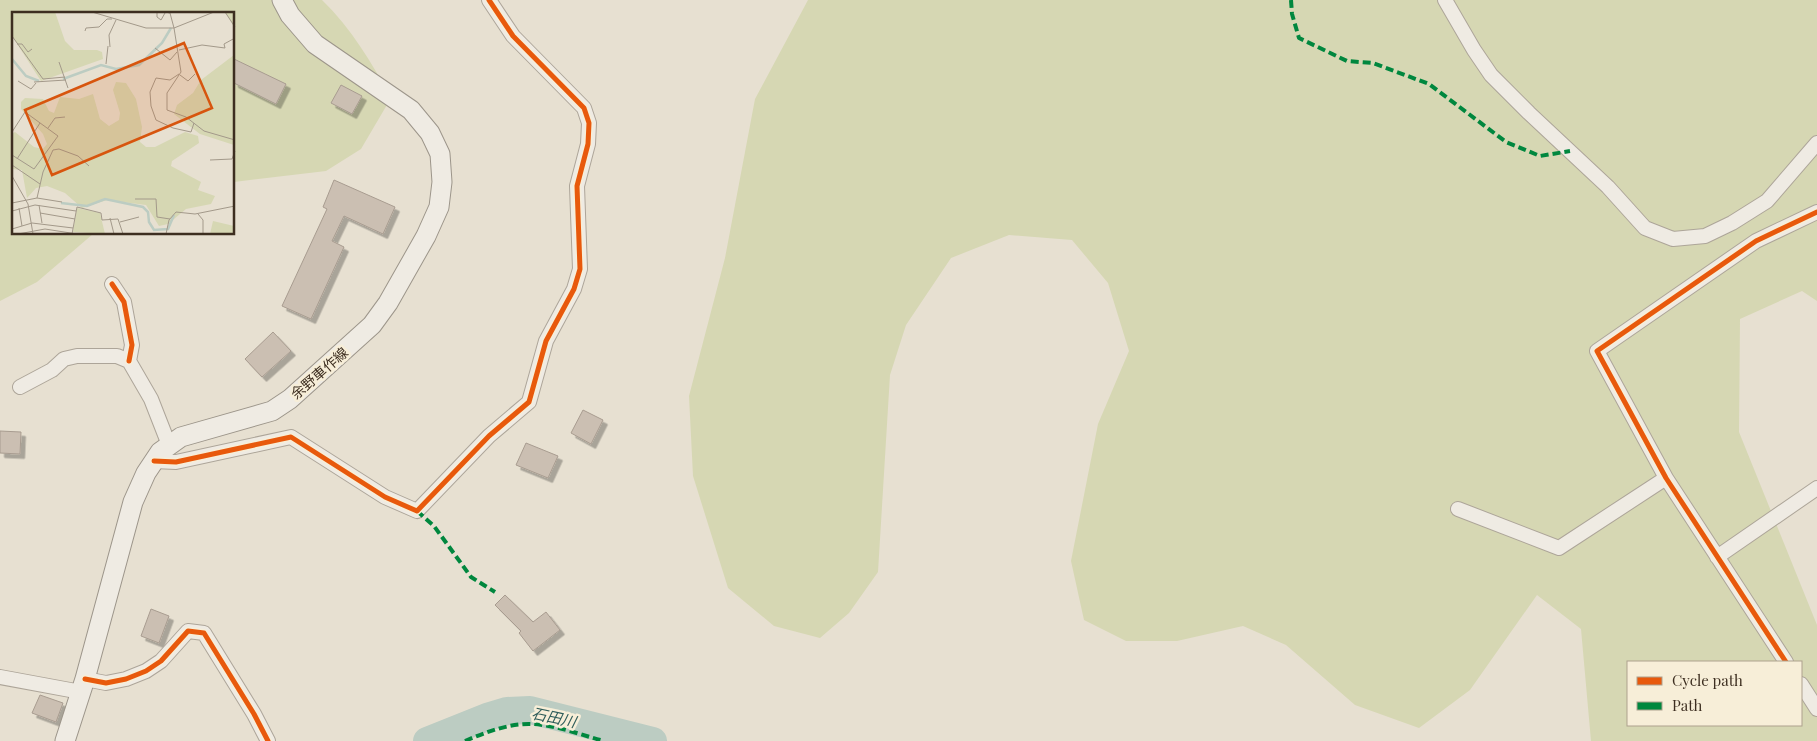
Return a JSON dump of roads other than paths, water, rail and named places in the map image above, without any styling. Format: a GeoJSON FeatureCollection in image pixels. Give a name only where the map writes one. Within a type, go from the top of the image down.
{"type":"FeatureCollection","features":[{"type":"Feature","properties":{"kind":"main road","name":"余野車作線"},"geometry":{"type":"LineString","coordinates":[[65,741],[83,686],[133,502],[146,473],[160,452],[181,437],[272,410],[290,399],[372,325],[388,303],[417,253],[439,207],[442,182],[440,154],[430,132],[411,110],[315,44],[290,15],[282,0]]}},
{"type":"Feature","properties":{"kind":"street"},"geometry":{"type":"LineString","coordinates":[[154,461],[176,462],[291,437],[385,497],[417,511],[489,436],[529,402],[546,341],[574,289],[580,269],[577,186],[588,144],[589,123],[584,108],[513,36],[489,0]]}},
{"type":"Feature","properties":{"kind":"street"},"geometry":{"type":"LineString","coordinates":[[1445,0],[1474,50],[1492,75],[1529,113],[1608,186],[1644,228],[1673,239],[1705,236],[1732,223],[1767,201],[1817,143]]}},
{"type":"Feature","properties":{"kind":"street"},"geometry":{"type":"LineString","coordinates":[[1785,661],[1666,478],[1597,351],[1756,241],[1817,212]]}},
{"type":"Feature","properties":{"kind":"street"},"geometry":{"type":"LineString","coordinates":[[112,284],[124,302],[132,345],[129,361]]}},
{"type":"Feature","properties":{"kind":"street"},"geometry":{"type":"LineString","coordinates":[[20,387],[52,370],[64,359],[77,356],[117,356],[129,361],[151,399],[169,445]]}},
{"type":"Feature","properties":{"kind":"street"},"geometry":{"type":"LineString","coordinates":[[1458,509],[1559,548],[1666,478]]}},
{"type":"Feature","properties":{"kind":"street"},"geometry":{"type":"LineString","coordinates":[[1717,557],[1817,488]]}},
{"type":"Feature","properties":{"kind":"street"},"geometry":{"type":"LineString","coordinates":[[0,677],[83,686],[126,679],[146,671],[161,661],[188,630],[204,633],[254,714],[268,741]]}},
{"type":"Feature","properties":{"kind":"street"},"geometry":{"type":"LineString","coordinates":[[1802,686],[1817,709]]}},
{"type":"Feature","properties":{"kind":"waterway","name":"石田川"},"geometry":{"type":"LineString","coordinates":[[427,741],[487,717],[507,711],[530,710],[653,741]]}}]}
